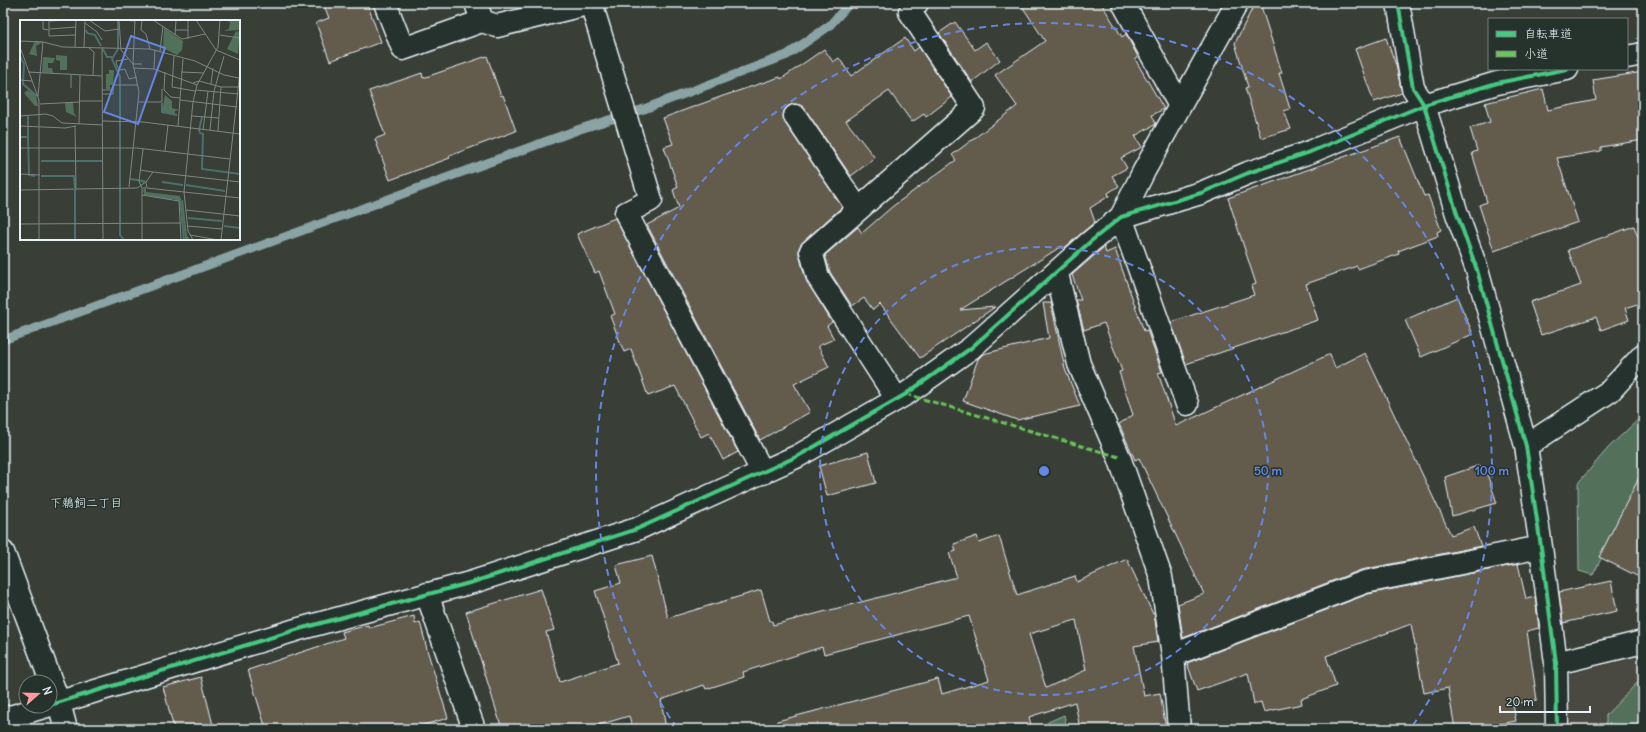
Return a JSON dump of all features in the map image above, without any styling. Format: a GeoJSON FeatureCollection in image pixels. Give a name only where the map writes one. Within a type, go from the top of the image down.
{"type":"FeatureCollection","features":[{"type":"Feature","properties":{"kind":"street"},"geometry":{"type":"LineString","coordinates":[[386,3],[403,49],[479,12],[497,26],[591,3],[651,200],[626,213],[763,473]]}},
{"type":"Feature","properties":{"kind":"street"},"geometry":{"type":"LineString","coordinates":[[897,399],[818,277],[811,251],[974,108],[910,12],[917,3]]}},
{"type":"Feature","properties":{"kind":"street"},"geometry":{"type":"LineString","coordinates":[[1123,3],[1180,106]]}},
{"type":"Feature","properties":{"kind":"street"},"geometry":{"type":"LineString","coordinates":[[1187,404],[1121,217],[1144,170],[1237,3]]}},
{"type":"Feature","properties":{"kind":"street"},"geometry":{"type":"LineString","coordinates":[[1398,3],[1413,88],[1424,105],[1457,214],[1477,270],[1526,446],[1556,663],[1557,729]]}},
{"type":"Feature","properties":{"kind":"street"},"geometry":{"type":"LineString","coordinates":[[1628,57],[1643,54]]}},
{"type":"Feature","properties":{"kind":"street"},"geometry":{"type":"LineString","coordinates":[[58,703],[299,629],[473,582],[637,529],[798,456],[897,399],[972,348],[1090,242],[1121,217],[1201,193],[1248,173],[1310,152],[1424,105],[1497,83],[1562,70]]}},
{"type":"Feature","properties":{"kind":"street"},"geometry":{"type":"LineString","coordinates":[[795,116],[858,209]]}},
{"type":"Feature","properties":{"kind":"street"},"geometry":{"type":"LineString","coordinates":[[1056,274],[1079,364],[1118,457],[1162,577],[1173,655],[1179,729]]}},
{"type":"Feature","properties":{"kind":"street"},"geometry":{"type":"LineString","coordinates":[[1526,446],[1610,391],[1643,355]]}},
{"type":"Feature","properties":{"kind":"street"},"geometry":{"type":"LineString","coordinates":[[1173,655],[1365,582],[1541,547]]}},
{"type":"Feature","properties":{"kind":"street"},"geometry":{"type":"LineString","coordinates":[[3,552],[42,674]]}},
{"type":"Feature","properties":{"kind":"street"},"geometry":{"type":"LineString","coordinates":[[427,594],[474,729]]}},
{"type":"Feature","properties":{"kind":"street"},"geometry":{"type":"LineString","coordinates":[[1556,663],[1643,642]]}},
{"type":"Feature","properties":{"kind":"street"},"geometry":{"type":"LineString","coordinates":[[3,719],[20,714]]}},
{"type":"Feature","properties":{"kind":"street"},"geometry":{"type":"LineString","coordinates":[[57,714],[66,729]]}},
{"type":"Feature","properties":{"kind":"shaded area"},"geometry":{"type":"Polygon","coordinates":[[[1643,656],[1643,729],[1570,729],[1569,674],[1643,656]]]}},
{"type":"Feature","properties":{"kind":"green space"},"geometry":{"type":"Polygon","coordinates":[[[1643,415],[1643,474],[1593,575],[1579,571],[1578,483],[1609,447],[1643,415]]]}},
{"type":"Feature","properties":{"kind":"green space"},"geometry":{"type":"Polygon","coordinates":[[[1643,680],[1643,729],[1606,729],[1606,715],[1638,682],[1643,680]]]}},
{"type":"Feature","properties":{"kind":"green space"},"geometry":{"type":"Polygon","coordinates":[[[1064,715],[1067,729],[1043,729],[1048,722],[1064,715]]]}},
{"type":"Feature","properties":{"kind":"building"},"geometry":{"type":"Polygon","coordinates":[[[323,3],[367,3],[381,42],[330,61],[316,23],[329,18],[323,3]]]}},
{"type":"Feature","properties":{"kind":"building"},"geometry":{"type":"Polygon","coordinates":[[[1020,3],[1101,3],[1122,37],[1126,34],[1138,57],[1135,59],[1164,109],[1152,115],[1156,124],[1135,136],[1142,147],[1121,158],[1127,168],[1112,176],[1119,186],[1108,193],[1109,196],[1090,208],[1095,222],[1063,249],[1062,246],[960,310],[995,307],[920,358],[880,304],[873,310],[864,298],[852,306],[830,272],[825,255],[858,227],[862,233],[893,206],[956,160],[952,155],[1017,106],[995,75],[1045,41],[1020,3]]]}},
{"type":"Feature","properties":{"kind":"building"},"geometry":{"type":"Polygon","coordinates":[[[1255,3],[1260,3],[1282,73],[1279,73],[1290,109],[1284,111],[1291,129],[1261,138],[1245,88],[1248,87],[1235,43],[1255,3]]]}},
{"type":"Feature","properties":{"kind":"building"},"geometry":{"type":"Polygon","coordinates":[[[955,22],[975,50],[986,42],[1000,60],[972,82],[939,33],[955,22]]]}},
{"type":"Feature","properties":{"kind":"building"},"geometry":{"type":"Polygon","coordinates":[[[905,38],[914,51],[919,47],[952,97],[926,117],[924,114],[912,122],[889,91],[846,121],[875,158],[851,176],[805,109],[800,105],[794,104],[788,106],[784,111],[783,117],[785,123],[842,207],[803,242],[799,248],[799,254],[806,280],[832,322],[827,326],[834,339],[818,346],[829,367],[794,384],[810,412],[760,440],[647,225],[679,208],[673,190],[678,187],[664,147],[673,144],[663,118],[780,77],[781,79],[824,49],[833,62],[839,58],[851,76],[905,38]]]}},
{"type":"Feature","properties":{"kind":"building"},"geometry":{"type":"Polygon","coordinates":[[[1386,38],[1396,65],[1402,93],[1374,102],[1355,49],[1386,38]]]}},
{"type":"Feature","properties":{"kind":"building"},"geometry":{"type":"Polygon","coordinates":[[[487,56],[501,96],[503,95],[516,131],[449,156],[450,158],[390,180],[375,139],[385,135],[369,91],[422,73],[423,78],[487,56]]]}},
{"type":"Feature","properties":{"kind":"building"},"geometry":{"type":"Polygon","coordinates":[[[1643,72],[1643,140],[1601,147],[1601,151],[1557,158],[1578,222],[1494,251],[1479,205],[1487,202],[1472,153],[1477,151],[1470,128],[1490,122],[1485,103],[1543,89],[1548,110],[1596,100],[1593,80],[1643,72]]]}},
{"type":"Feature","properties":{"kind":"building"},"geometry":{"type":"Polygon","coordinates":[[[1400,137],[1424,196],[1428,195],[1441,230],[1437,232],[1438,236],[1398,251],[1399,254],[1358,269],[1357,266],[1306,284],[1318,320],[1186,364],[1171,322],[1254,295],[1251,286],[1256,284],[1228,198],[1400,137]]]}},
{"type":"Feature","properties":{"kind":"building"},"geometry":{"type":"Polygon","coordinates":[[[615,218],[738,452],[723,460],[709,433],[701,437],[675,386],[648,396],[631,349],[624,352],[610,316],[615,314],[599,271],[595,273],[577,234],[615,218]]]}},
{"type":"Feature","properties":{"kind":"building"},"geometry":{"type":"Polygon","coordinates":[[[1634,226],[1643,251],[1643,302],[1625,308],[1629,320],[1601,330],[1596,317],[1541,335],[1530,302],[1581,285],[1568,250],[1634,226]]]}},
{"type":"Feature","properties":{"kind":"building"},"geometry":{"type":"Polygon","coordinates":[[[1104,247],[1106,253],[1115,249],[1144,331],[1147,330],[1162,372],[1158,373],[1176,426],[1330,354],[1335,368],[1365,353],[1451,535],[1474,527],[1481,546],[1361,570],[1183,638],[1178,604],[1204,594],[1139,458],[1135,460],[1119,424],[1133,415],[1119,372],[1122,371],[1104,323],[1084,330],[1076,300],[1081,300],[1072,275],[1104,247]]]}},
{"type":"Feature","properties":{"kind":"building"},"geometry":{"type":"Polygon","coordinates":[[[1457,297],[1473,334],[1421,357],[1405,320],[1457,297]]]}},
{"type":"Feature","properties":{"kind":"building"},"geometry":{"type":"Polygon","coordinates":[[[1043,303],[1051,303],[1065,369],[1080,406],[1017,420],[963,401],[978,359],[983,354],[1049,338],[1043,303]]]}},
{"type":"Feature","properties":{"kind":"building"},"geometry":{"type":"Polygon","coordinates":[[[868,452],[876,483],[827,496],[819,466],[868,452]]]}},
{"type":"Feature","properties":{"kind":"building"},"geometry":{"type":"Polygon","coordinates":[[[1480,465],[1483,476],[1487,474],[1497,503],[1452,516],[1445,477],[1480,465]]]}},
{"type":"Feature","properties":{"kind":"building"},"geometry":{"type":"Polygon","coordinates":[[[1643,470],[1643,579],[1599,557],[1643,470]]]}},
{"type":"Feature","properties":{"kind":"building"},"geometry":{"type":"Polygon","coordinates":[[[977,536],[979,543],[999,536],[1017,595],[1075,576],[1077,582],[1127,559],[1153,614],[1154,613],[1158,642],[1134,646],[1144,696],[1160,693],[1166,729],[1080,729],[1075,702],[1029,717],[1032,729],[778,729],[777,721],[938,679],[942,694],[989,680],[969,616],[824,654],[822,647],[743,672],[744,677],[706,689],[704,685],[661,700],[666,729],[633,729],[629,716],[585,729],[502,729],[466,612],[541,589],[554,630],[546,632],[560,682],[618,663],[595,591],[621,583],[616,565],[652,556],[668,618],[761,590],[770,621],[772,621],[773,625],[957,577],[949,553],[956,551],[954,544],[977,536]],[[1076,620],[1029,634],[1046,688],[1086,670],[1076,620]]]}},
{"type":"Feature","properties":{"kind":"building"},"geometry":{"type":"Polygon","coordinates":[[[1518,564],[1526,599],[1535,597],[1539,628],[1527,631],[1537,700],[1513,704],[1516,721],[1471,729],[1455,729],[1448,688],[1424,693],[1411,624],[1326,656],[1336,686],[1301,699],[1302,704],[1264,712],[1261,702],[1254,704],[1248,673],[1197,691],[1187,663],[1368,594],[1518,564]]]}},
{"type":"Feature","properties":{"kind":"building"},"geometry":{"type":"Polygon","coordinates":[[[1611,581],[1617,611],[1563,623],[1559,592],[1611,581]]]}},
{"type":"Feature","properties":{"kind":"building"},"geometry":{"type":"Polygon","coordinates":[[[414,616],[415,624],[420,622],[448,718],[410,729],[266,729],[248,670],[344,638],[342,632],[368,625],[369,628],[414,616]]]}},
{"type":"Feature","properties":{"kind":"building"},"geometry":{"type":"Polygon","coordinates":[[[201,677],[214,729],[174,729],[163,687],[201,677]]]}},
{"type":"Feature","properties":{"kind":"waterway"},"geometry":{"type":"LineString","coordinates":[[3,340],[580,129],[644,109],[787,55],[829,26],[850,3]]}},
{"type":"Feature","properties":{"kind":"marked path"},"geometry":{"type":"LineString","coordinates":[[906,394],[1119,457]]}},
{"type":"Feature","properties":{"kind":"cycle path"},"geometry":{"type":"LineString","coordinates":[[1398,3],[1413,88],[1424,105],[1457,214],[1477,270],[1526,446],[1556,663],[1557,729]]}},
{"type":"Feature","properties":{"kind":"cycle path"},"geometry":{"type":"LineString","coordinates":[[58,703],[299,629],[473,582],[637,529],[798,456],[906,394],[971,348],[1090,242],[1121,217],[1201,193],[1248,173],[1310,152],[1424,105],[1497,83],[1562,70]]}},
{"type":"Feature","properties":{"kind":"district","name":"下鵜飼二丁目"},"geometry":{"type":"Point","coordinates":[86,502]}}]}
